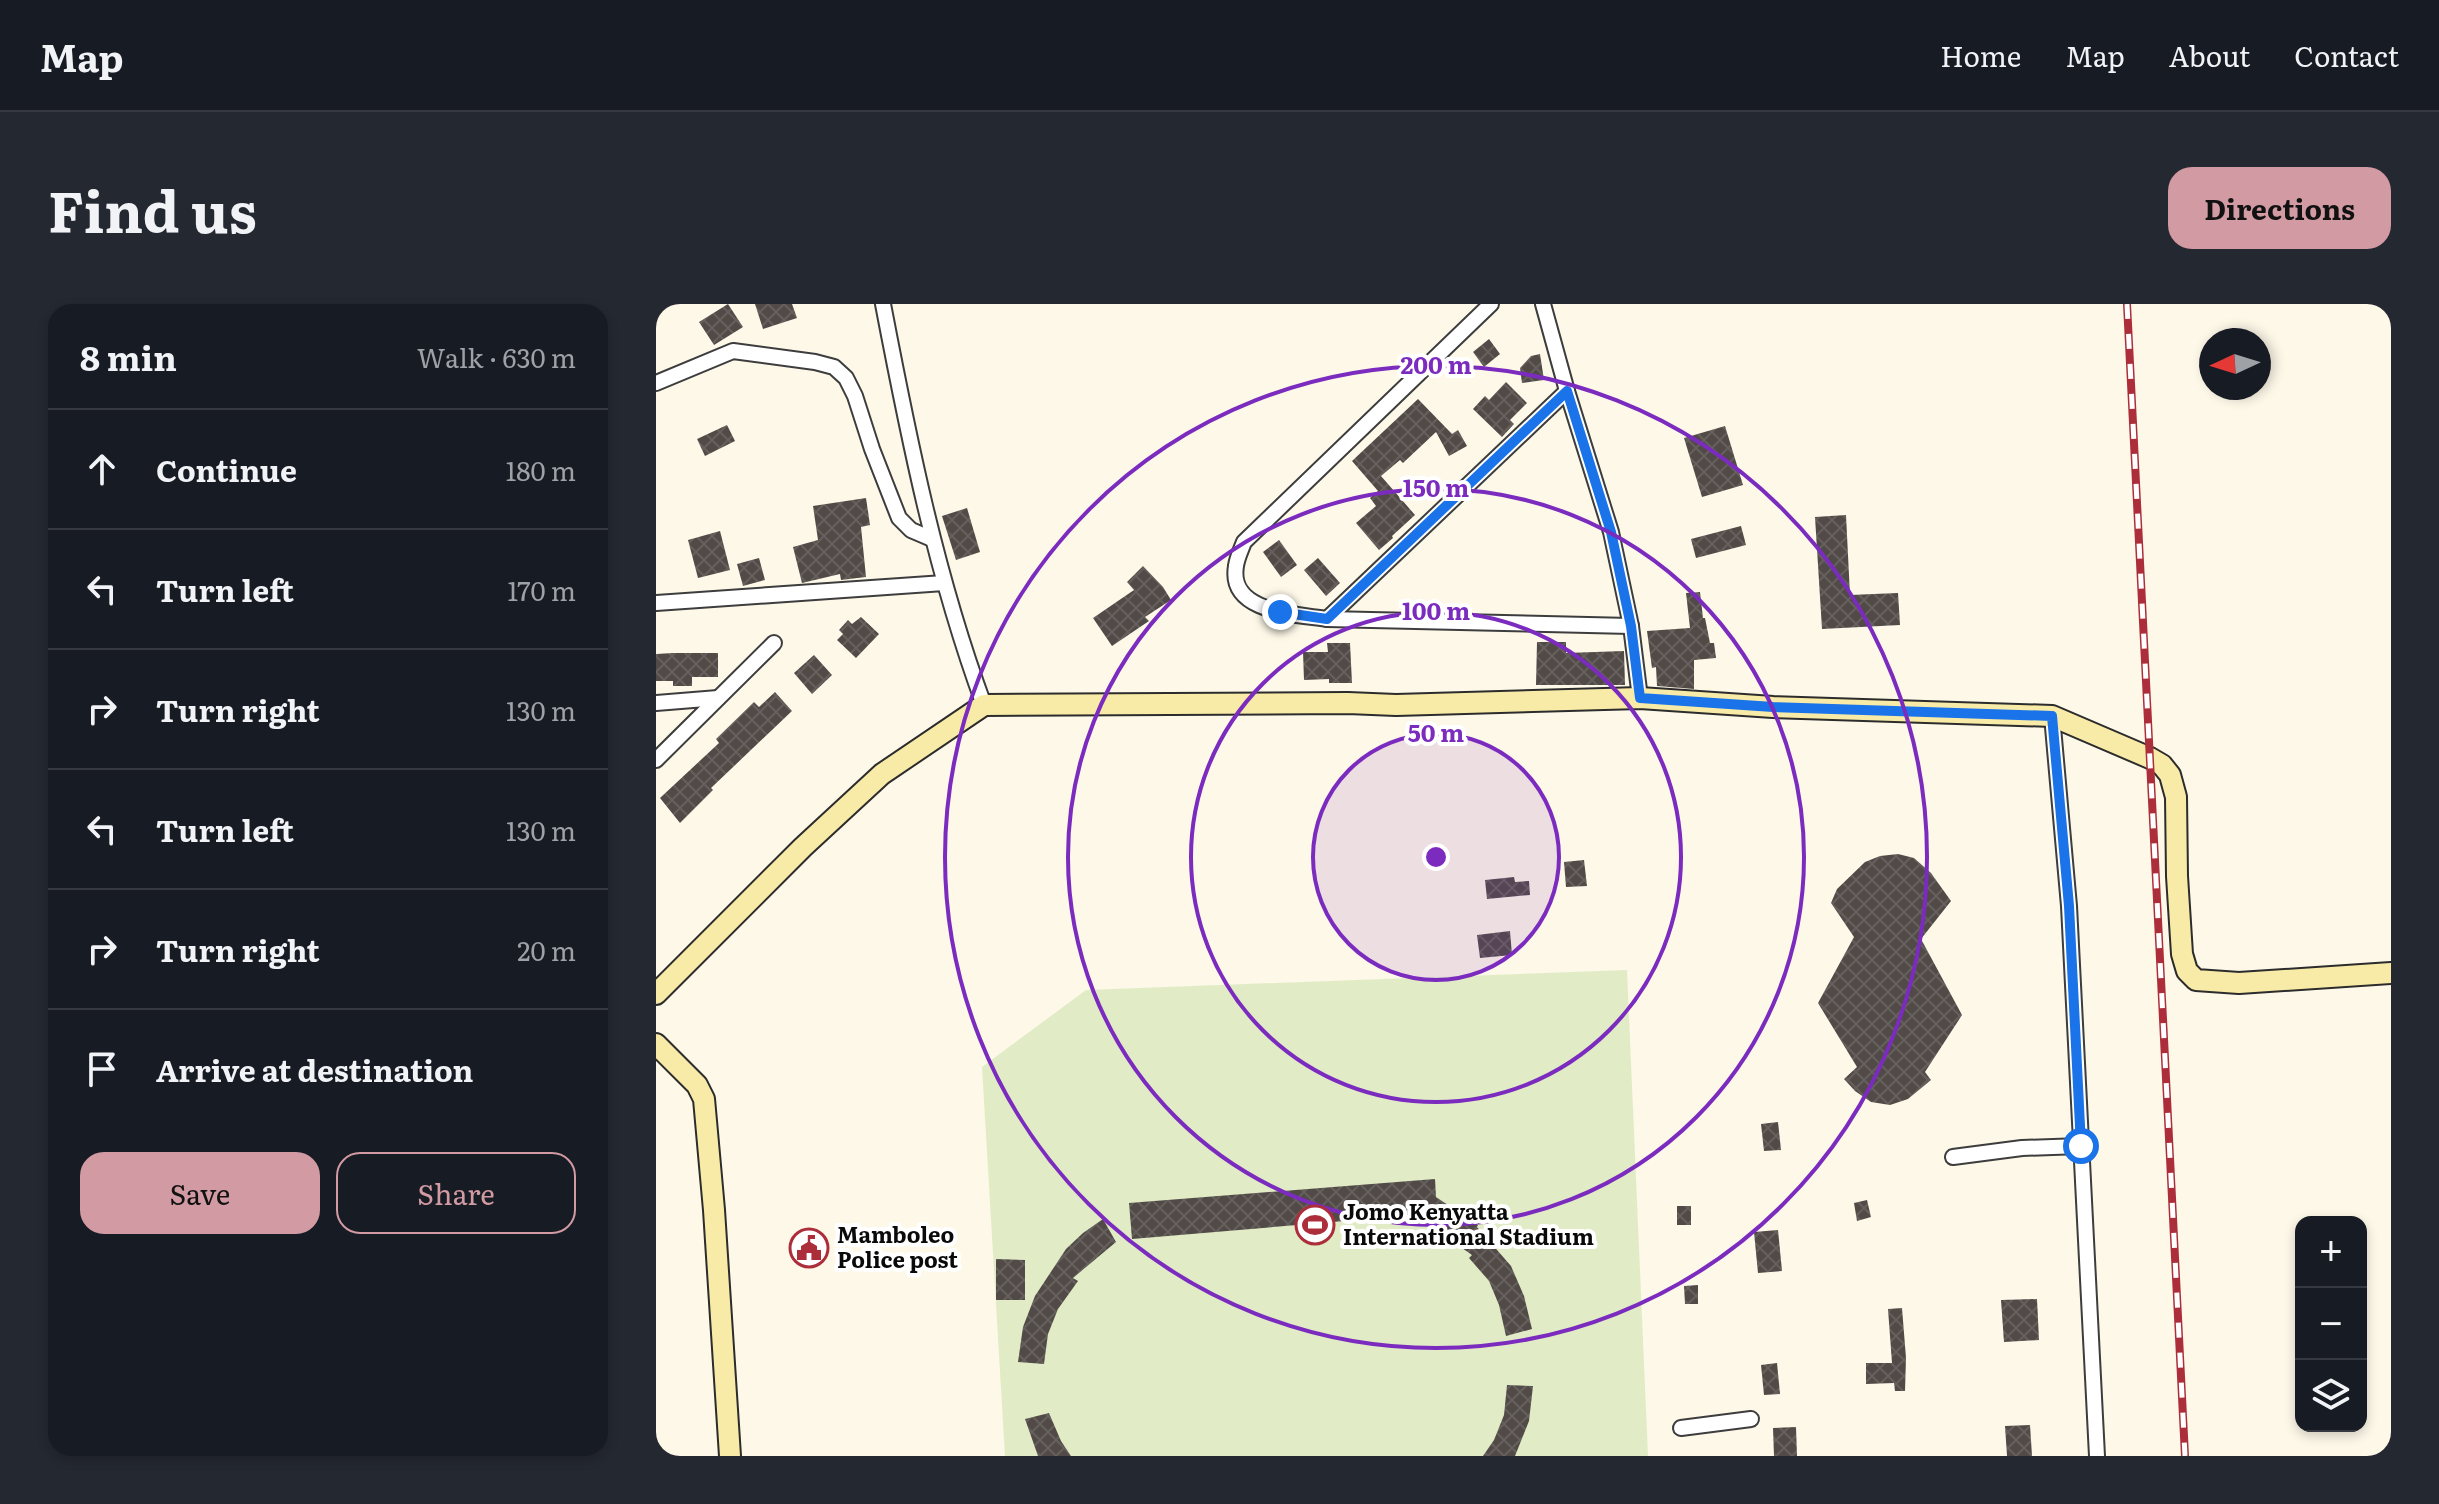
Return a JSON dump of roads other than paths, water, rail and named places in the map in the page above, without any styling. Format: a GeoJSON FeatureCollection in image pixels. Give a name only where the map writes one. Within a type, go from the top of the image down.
{"type":"FeatureCollection","features":[{"type":"Feature","properties":{"kind":"street"},"geometry":{"type":"LineString","coordinates":[[883,304],[932,539],[960,641],[984,705]]}},
{"type":"Feature","properties":{"kind":"street"},"geometry":{"type":"LineString","coordinates":[[1491,304],[1244,542],[1235,568],[1239,588],[1255,605],[1327,619],[1631,626]]}},
{"type":"Feature","properties":{"kind":"street"},"geometry":{"type":"LineString","coordinates":[[1543,304],[1611,532],[1631,626],[1640,698]]}},
{"type":"Feature","properties":{"kind":"street"},"geometry":{"type":"LineString","coordinates":[[656,383],[733,351],[834,367],[846,378],[855,396],[899,518],[911,530],[932,539]]}},
{"type":"Feature","properties":{"kind":"street"},"geometry":{"type":"LineString","coordinates":[[1327,619],[1567,391]]}},
{"type":"Feature","properties":{"kind":"street"},"geometry":{"type":"LineString","coordinates":[[656,603],[944,583]]}},
{"type":"Feature","properties":{"kind":"street"},"geometry":{"type":"LineString","coordinates":[[656,760],[774,643]]}},
{"type":"Feature","properties":{"kind":"street"},"geometry":{"type":"LineString","coordinates":[[656,703],[718,698]]}},
{"type":"Feature","properties":{"kind":"street"},"geometry":{"type":"LineString","coordinates":[[656,994],[803,847],[882,774],[984,705],[1396,705],[1640,698],[1773,707],[2052,716],[2150,758],[2162,765],[2170,775],[2176,797],[2182,954],[2187,971],[2196,980],[2239,983],[2391,973]]}},
{"type":"Feature","properties":{"kind":"street"},"geometry":{"type":"LineString","coordinates":[[2052,716],[2069,906],[2097,1456]]}},
{"type":"Feature","properties":{"kind":"street"},"geometry":{"type":"LineString","coordinates":[[656,1044],[697,1085],[704,1099],[730,1456]]}},
{"type":"Feature","properties":{"kind":"street"},"geometry":{"type":"LineString","coordinates":[[1953,1157],[2022,1148],[2081,1146]]}},
{"type":"Feature","properties":{"kind":"street"},"geometry":{"type":"LineString","coordinates":[[1681,1428],[1751,1419]]}},
{"type":"Feature","properties":{"kind":"railway"},"geometry":{"type":"LineString","coordinates":[[2127,304],[2185,1456]]}},
{"type":"Feature","properties":{"kind":"place","name":"Jomo Kenyatta International Stadium"},"geometry":{"type":"Point","coordinates":[1315,1225]}},
{"type":"Feature","properties":{"kind":"place","name":"Mamboleo Police post"},"geometry":{"type":"Point","coordinates":[809,1248]}}]}
